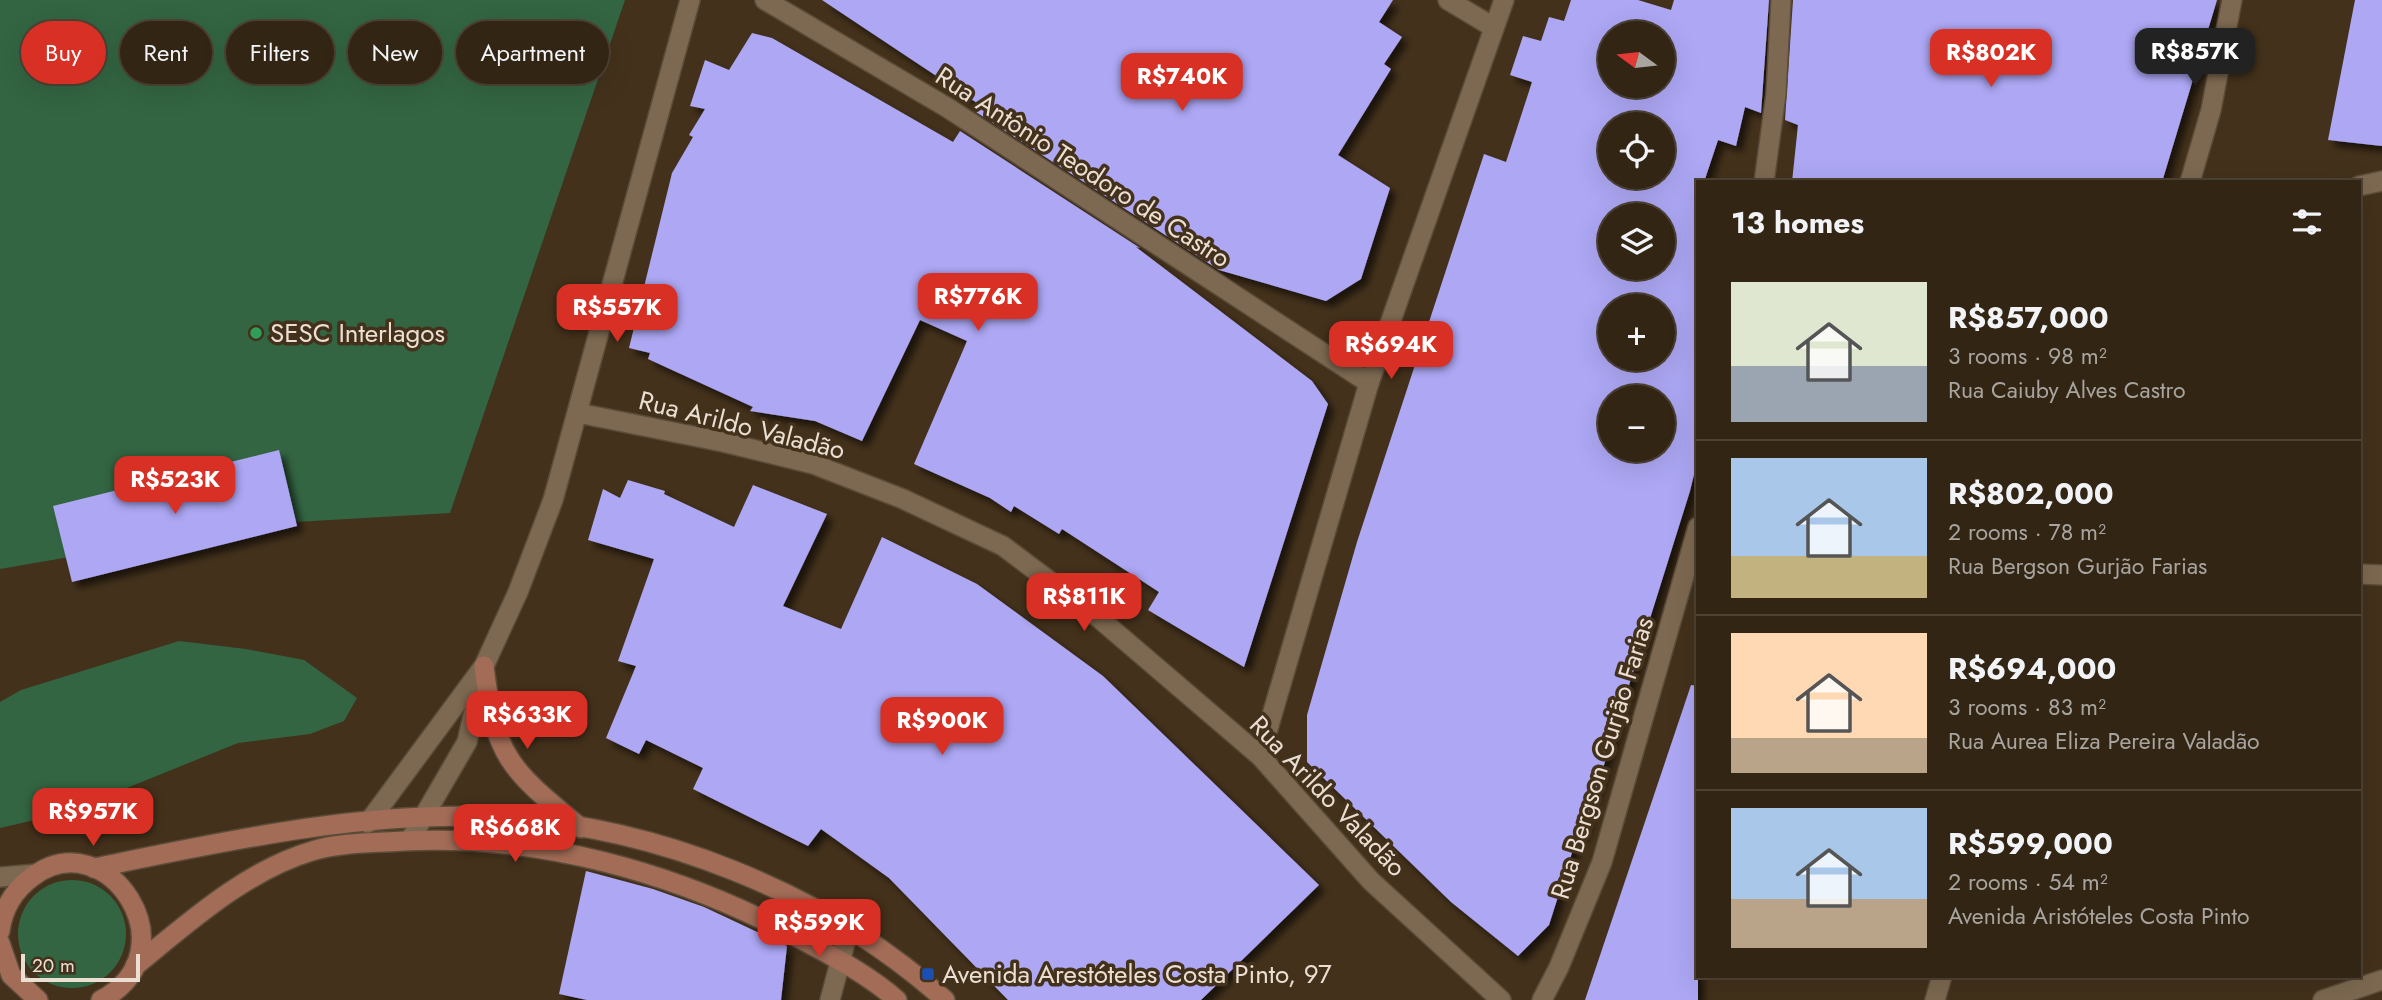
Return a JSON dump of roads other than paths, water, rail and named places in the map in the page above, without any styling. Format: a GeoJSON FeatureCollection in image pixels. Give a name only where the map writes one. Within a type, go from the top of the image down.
{"type":"FeatureCollection","features":[{"type":"Feature","properties":{"kind":"main road"},"geometry":{"type":"LineString","coordinates":[[484,666],[494,727],[508,759],[527,783],[582,829]]}},
{"type":"Feature","properties":{"kind":"main road"},"geometry":{"type":"LineString","coordinates":[[94,868],[268,832],[423,818],[489,817],[536,820],[582,829],[713,863],[780,890],[849,928],[911,970],[944,1000]]}},
{"type":"Feature","properties":{"kind":"main road"},"geometry":{"type":"LineString","coordinates":[[101,1000],[127,983],[188,922],[275,864],[314,850],[410,840],[498,841],[576,853],[701,893],[767,920],[839,960],[897,1000]]}},
{"type":"Feature","properties":{"kind":"main road"},"geometry":{"type":"LineString","coordinates":[[0,931],[9,901],[21,885],[36,873],[54,866],[75,864],[94,868],[111,877],[126,891],[136,908],[141,947],[127,983]]}},
{"type":"Feature","properties":{"kind":"main road"},"geometry":{"type":"LineString","coordinates":[[0,943],[20,987]]}},
{"type":"Feature","properties":{"kind":"street"},"geometry":{"type":"LineString","coordinates":[[368,823],[484,666],[518,592],[553,500],[690,0]]}},
{"type":"Feature","properties":{"kind":"street","name":"Rua Antônio Teodoro de Castro"},"geometry":{"type":"LineString","coordinates":[[765,0],[948,108],[1369,383]]}},
{"type":"Feature","properties":{"kind":"street"},"geometry":{"type":"LineString","coordinates":[[1448,0],[1493,27]]}},
{"type":"Feature","properties":{"kind":"street"},"geometry":{"type":"LineString","coordinates":[[1260,756],[1369,383],[1504,0]]}},
{"type":"Feature","properties":{"kind":"street"},"geometry":{"type":"LineString","coordinates":[[1764,180],[1776,94],[1781,0]]}},
{"type":"Feature","properties":{"kind":"street"},"geometry":{"type":"LineString","coordinates":[[2191,180],[2211,110],[2232,0]]}},
{"type":"Feature","properties":{"kind":"street"},"geometry":{"type":"LineString","coordinates":[[2361,186],[2382,181]]}},
{"type":"Feature","properties":{"kind":"street","name":"Rua Arildo Valadão"},"geometry":{"type":"LineString","coordinates":[[578,413],[723,442],[813,464],[903,499],[1003,546],[1100,619],[1260,756],[1371,881],[1501,1000]]}},
{"type":"Feature","properties":{"kind":"street","name":"Rua Bergson Gurjão Farias"},"geometry":{"type":"LineString","coordinates":[[1542,1000],[1559,967],[1602,862],[1696,534]]}},
{"type":"Feature","properties":{"kind":"street"},"geometry":{"type":"LineString","coordinates":[[2361,574],[2382,575]]}},
{"type":"Feature","properties":{"kind":"street"},"geometry":{"type":"LineString","coordinates":[[410,840],[467,742],[484,666]]}},
{"type":"Feature","properties":{"kind":"street"},"geometry":{"type":"LineString","coordinates":[[0,877],[36,873]]}},
{"type":"Feature","properties":{"kind":"street"},"geometry":{"type":"LineString","coordinates":[[830,1000],[849,928]]}},
{"type":"Feature","properties":{"kind":"street"},"geometry":{"type":"LineString","coordinates":[[1935,1000],[1941,978]]}},
{"type":"Feature","properties":{"kind":"street"},"geometry":{"type":"LineString","coordinates":[[2323,1000],[2382,980]]}},
{"type":"Feature","properties":{"kind":"place","name":"SESC Interlagos"},"geometry":{"type":"Point","coordinates":[256,333]}},
{"type":"Feature","properties":{"kind":"place","name":"Avenida Arestóteles Costa Pinto, 97"},"geometry":{"type":"Point","coordinates":[928,974]}}]}
